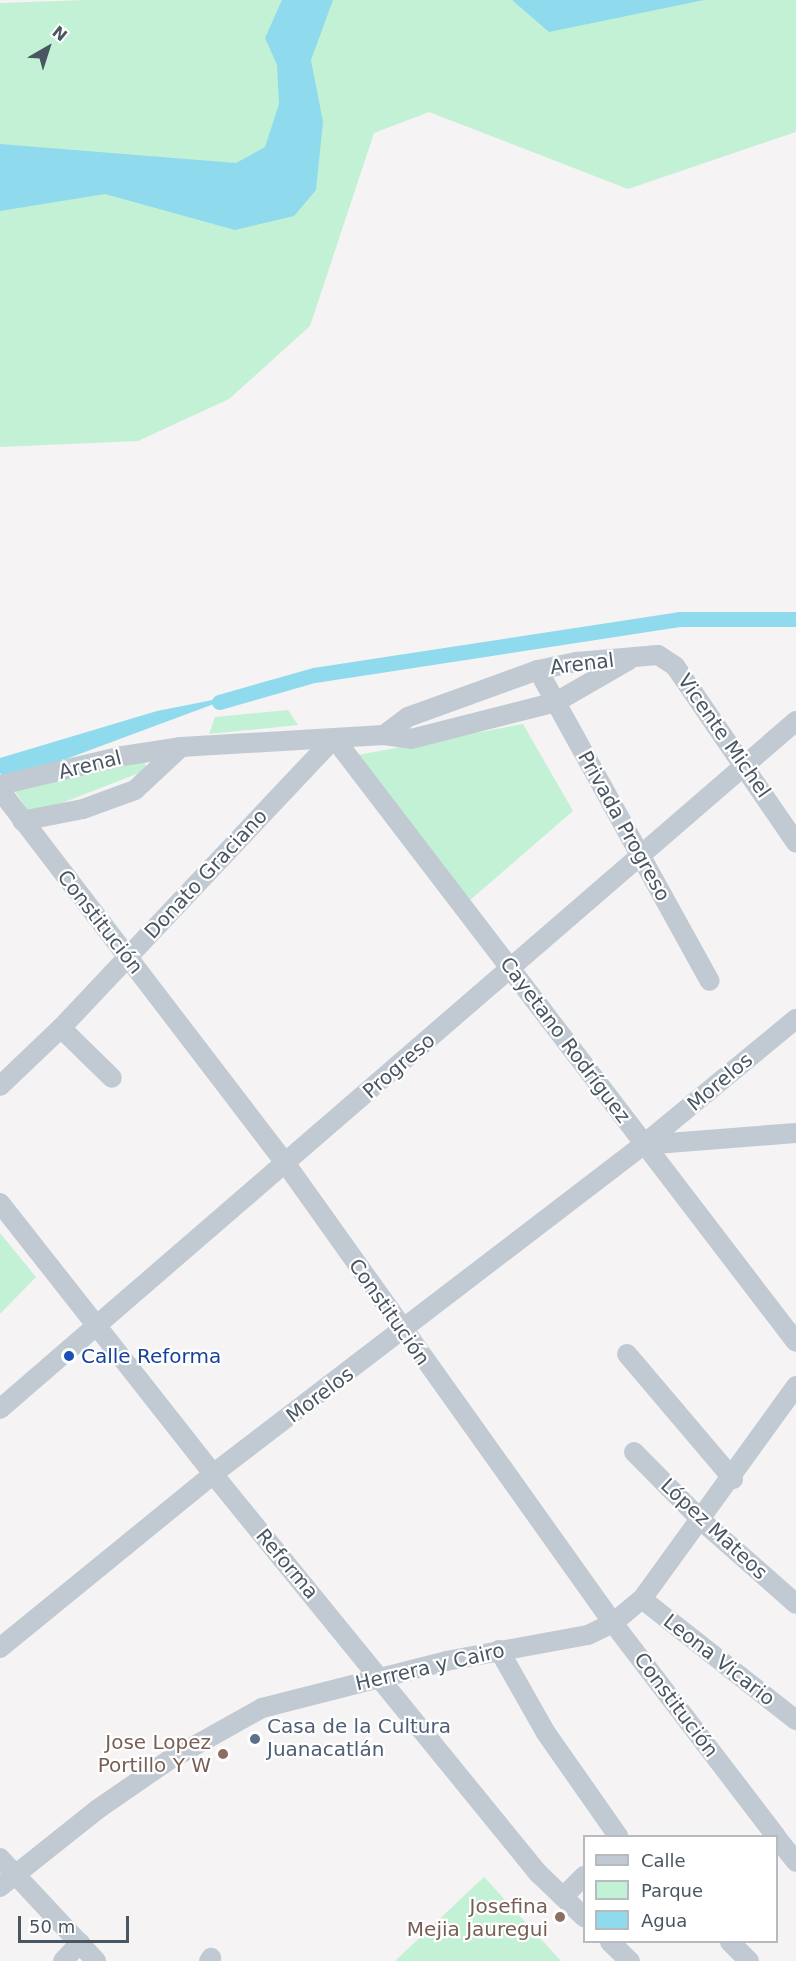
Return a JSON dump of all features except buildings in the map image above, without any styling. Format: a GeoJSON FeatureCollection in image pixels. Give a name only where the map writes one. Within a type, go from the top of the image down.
{"type":"FeatureCollection","features":[{"type":"Feature","properties":{"kind":"street","name":"Vicente Michel"},"geometry":{"type":"LineString","coordinates":[[634,657],[658,656],[675,666],[746,765],[796,843]]}},
{"type":"Feature","properties":{"kind":"street","name":"Arenal"},"geometry":{"type":"LineString","coordinates":[[384,735],[408,717],[538,670],[634,657]]}},
{"type":"Feature","properties":{"kind":"street","name":"Arenal"},"geometry":{"type":"LineString","coordinates":[[0,788],[123,756],[182,747],[384,735],[411,739],[556,702],[634,657]]}},
{"type":"Feature","properties":{"kind":"street","name":"Privada Progreso"},"geometry":{"type":"LineString","coordinates":[[538,670],[710,981]]}},
{"type":"Feature","properties":{"kind":"street","name":"Progreso"},"geometry":{"type":"LineString","coordinates":[[0,1409],[512,969],[796,721]]}},
{"type":"Feature","properties":{"kind":"street","name":"Donato Graciano"},"geometry":{"type":"LineString","coordinates":[[0,1086],[61,1028],[334,738]]}},
{"type":"Feature","properties":{"kind":"street","name":"Cayetano Rodríguez"},"geometry":{"type":"LineString","coordinates":[[334,738],[796,1342]]}},
{"type":"Feature","properties":{"kind":"street","name":"Arenal"},"geometry":{"type":"LineString","coordinates":[[22,821],[83,809],[135,790],[182,747]]}},
{"type":"Feature","properties":{"kind":"street","name":"Constitución"},"geometry":{"type":"LineString","coordinates":[[0,788],[22,821],[286,1164],[403,1332],[613,1623],[774,1835]]}},
{"type":"Feature","properties":{"kind":"street","name":"Morelos"},"geometry":{"type":"LineString","coordinates":[[0,1648],[213,1474],[403,1332],[644,1145],[796,1019]]}},
{"type":"Feature","properties":{"kind":"street"},"geometry":{"type":"LineString","coordinates":[[61,1028],[112,1078]]}},
{"type":"Feature","properties":{"kind":"street","name":"Morelos"},"geometry":{"type":"LineString","coordinates":[[644,1145],[796,1133]]}},
{"type":"Feature","properties":{"kind":"street","name":"Reforma"},"geometry":{"type":"LineString","coordinates":[[0,1203],[213,1474],[538,1873],[583,1915]]}},
{"type":"Feature","properties":{"kind":"street"},"geometry":{"type":"LineString","coordinates":[[627,1354],[733,1479]]}},
{"type":"Feature","properties":{"kind":"street","name":"Herrera y Cairo"},"geometry":{"type":"LineString","coordinates":[[7,1880],[98,1809],[169,1761],[262,1708],[499,1650],[588,1635],[613,1623],[642,1599],[733,1479],[796,1386]]}},
{"type":"Feature","properties":{"kind":"street","name":"López Mateos"},"geometry":{"type":"LineString","coordinates":[[634,1452],[702,1521],[796,1604]]}},
{"type":"Feature","properties":{"kind":"street","name":"Leona Vicario"},"geometry":{"type":"LineString","coordinates":[[642,1599],[796,1720]]}},
{"type":"Feature","properties":{"kind":"street"},"geometry":{"type":"LineString","coordinates":[[499,1650],[546,1733],[617,1835]]}},
{"type":"Feature","properties":{"kind":"street","name":"Constitución"},"geometry":{"type":"LineString","coordinates":[[778,1840],[796,1863]]}},
{"type":"Feature","properties":{"kind":"street"},"geometry":{"type":"LineString","coordinates":[[0,1858],[7,1880],[80,1943],[96,1961]]}},
{"type":"Feature","properties":{"kind":"street"},"geometry":{"type":"LineString","coordinates":[[563,1897],[583,1878]]}},
{"type":"Feature","properties":{"kind":"street"},"geometry":{"type":"LineString","coordinates":[[63,1961],[80,1943]]}},
{"type":"Feature","properties":{"kind":"street"},"geometry":{"type":"LineString","coordinates":[[612,1943],[630,1961]]}},
{"type":"Feature","properties":{"kind":"street"},"geometry":{"type":"LineString","coordinates":[[732,1943],[749,1961]]}},
{"type":"Feature","properties":{"kind":"green space"},"geometry":{"type":"Polygon","coordinates":[[[86,0],[796,0],[796,132],[628,189],[429,112],[374,133],[310,326],[229,399],[138,441],[0,447],[0,3],[86,0]]]}},
{"type":"Feature","properties":{"kind":"green space"},"geometry":{"type":"Polygon","coordinates":[[[288,710],[298,725],[209,734],[215,717],[288,710]]]}},
{"type":"Feature","properties":{"kind":"green space"},"geometry":{"type":"Polygon","coordinates":[[[523,724],[573,811],[469,901],[358,755],[523,724]]]}},
{"type":"Feature","properties":{"kind":"green space"},"geometry":{"type":"Polygon","coordinates":[[[143,757],[147,770],[31,815],[15,791],[143,757]]]}},
{"type":"Feature","properties":{"kind":"green space"},"geometry":{"type":"Polygon","coordinates":[[[0,1233],[36,1277],[0,1314],[0,1233]]]}},
{"type":"Feature","properties":{"kind":"green space"},"geometry":{"type":"Polygon","coordinates":[[[484,1877],[561,1961],[395,1961],[484,1877]]]}},
{"type":"Feature","properties":{"kind":"water"},"geometry":{"type":"Polygon","coordinates":[[[282,0],[333,0],[311,60],[323,122],[316,190],[294,216],[235,230],[105,194],[0,211],[0,144],[236,163],[265,147],[279,104],[277,65],[265,38],[282,0]]]}},
{"type":"Feature","properties":{"kind":"water"},"geometry":{"type":"Polygon","coordinates":[[[512,0],[704,0],[549,32],[512,0]]]}},
{"type":"Feature","properties":{"kind":"water"},"geometry":{"type":"Polygon","coordinates":[[[238,695],[15,778],[6,780],[0,773],[0,758],[157,711],[238,695]]]}},
{"type":"Feature","properties":{"kind":"waterway"},"geometry":{"type":"LineString","coordinates":[[219,702],[314,675],[679,619],[796,619]]}},
{"type":"Feature","properties":{"kind":"place","name":"Calle Reforma"},"geometry":{"type":"Point","coordinates":[69,1356]}},
{"type":"Feature","properties":{"kind":"place","name":"Casa de la Cultura Juanacatlán"},"geometry":{"type":"Point","coordinates":[255,1739]}},
{"type":"Feature","properties":{"kind":"place","name":"Jose Lopez Portillo Y W"},"geometry":{"type":"Point","coordinates":[223,1754]}},
{"type":"Feature","properties":{"kind":"place","name":"Josefina Mejia Jauregui"},"geometry":{"type":"Point","coordinates":[560,1917]}}]}
